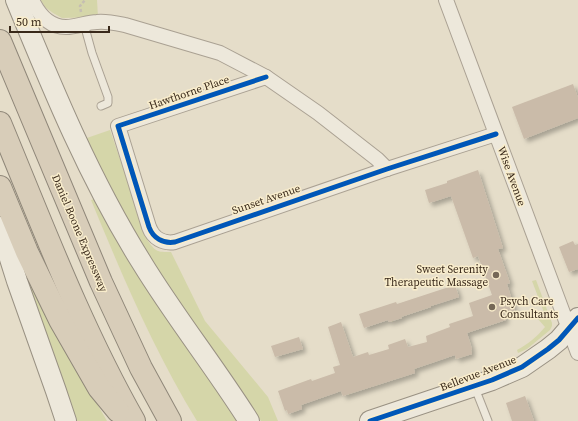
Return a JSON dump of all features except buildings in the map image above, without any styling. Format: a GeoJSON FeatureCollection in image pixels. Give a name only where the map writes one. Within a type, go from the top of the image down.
{"type":"FeatureCollection","features":[{"type":"Feature","properties":{"kind":"highway","name":"Daniel Boone Expressway"},"geometry":{"type":"LineString","coordinates":[[0,41],[100,282],[170,421]]}},
{"type":"Feature","properties":{"kind":"highway"},"geometry":{"type":"LineString","coordinates":[[0,124],[67,286],[108,372],[134,421]]}},
{"type":"Feature","properties":{"kind":"highway"},"geometry":{"type":"LineString","coordinates":[[0,187],[27,252],[60,320],[99,388],[126,421]]}},
{"type":"Feature","properties":{"kind":"street"},"geometry":{"type":"LineString","coordinates":[[16,0],[90,171],[110,208],[141,262],[249,421]]}},
{"type":"Feature","properties":{"kind":"street","name":"Hawthorne Place"},"geometry":{"type":"LineString","coordinates":[[32,0],[46,21],[52,24],[66,27],[95,22],[124,25],[220,53],[266,77],[318,113],[377,159],[386,169]]}},
{"type":"Feature","properties":{"kind":"street","name":"Wise Avenue"},"geometry":{"type":"LineString","coordinates":[[446,0],[496,134],[573,323],[578,352]]}},
{"type":"Feature","properties":{"kind":"street","name":"Hawthorne Place"},"geometry":{"type":"LineString","coordinates":[[118,126],[266,77]]}},
{"type":"Feature","properties":{"kind":"street","name":"Sunset Avenue"},"geometry":{"type":"LineString","coordinates":[[118,126],[150,231],[154,236],[165,242],[175,242],[386,169],[496,134]]}},
{"type":"Feature","properties":{"kind":"street"},"geometry":{"type":"LineString","coordinates":[[0,227],[17,281],[66,421]]}},
{"type":"Feature","properties":{"kind":"street","name":"Bellevue Avenue"},"geometry":{"type":"LineString","coordinates":[[370,421],[492,380],[522,367],[559,340],[573,323]]}},
{"type":"Feature","properties":{"kind":"lane"},"geometry":{"type":"LineString","coordinates":[[84,24],[92,53],[108,97],[108,103],[101,106]]}},
{"type":"Feature","properties":{"kind":"lane"},"geometry":{"type":"LineString","coordinates":[[475,386],[488,421]]}},
{"type":"Feature","properties":{"kind":"green space"},"geometry":{"type":"Polygon","coordinates":[[[41,0],[97,0],[98,17],[62,18],[45,7],[41,0]]]}},
{"type":"Feature","properties":{"kind":"green space"},"geometry":{"type":"Polygon","coordinates":[[[110,130],[148,241],[157,251],[171,252],[205,321],[268,397],[278,421],[261,421],[166,283],[114,198],[84,139],[110,130]]]}},
{"type":"Feature","properties":{"kind":"green space"},"geometry":{"type":"Polygon","coordinates":[[[97,198],[240,421],[197,421],[153,340],[127,284],[91,200],[97,198]]]}},
{"type":"Feature","properties":{"kind":"green space"},"geometry":{"type":"Polygon","coordinates":[[[16,250],[51,324],[107,421],[75,421],[16,250]]]}},
{"type":"Feature","properties":{"kind":"green space"},"geometry":{"type":"Polygon","coordinates":[[[536,280],[552,326],[550,330],[527,349],[518,353],[517,350],[532,340],[545,327],[538,319],[545,315],[532,281],[536,280]]]}},
{"type":"Feature","properties":{"kind":"cycle path"},"geometry":{"type":"LineString","coordinates":[[266,77],[118,126],[149,227],[156,237],[166,242],[175,242],[387,169],[496,134]]}},
{"type":"Feature","properties":{"kind":"cycle path"},"geometry":{"type":"LineString","coordinates":[[370,421],[492,380],[522,367],[559,340],[578,318]]}},
{"type":"Feature","properties":{"kind":"place","name":"Sweet Serenity Therapeutic Massage"},"geometry":{"type":"Point","coordinates":[496,275]}},
{"type":"Feature","properties":{"kind":"place","name":"Psych Care Consultants"},"geometry":{"type":"Point","coordinates":[492,307]}}]}
